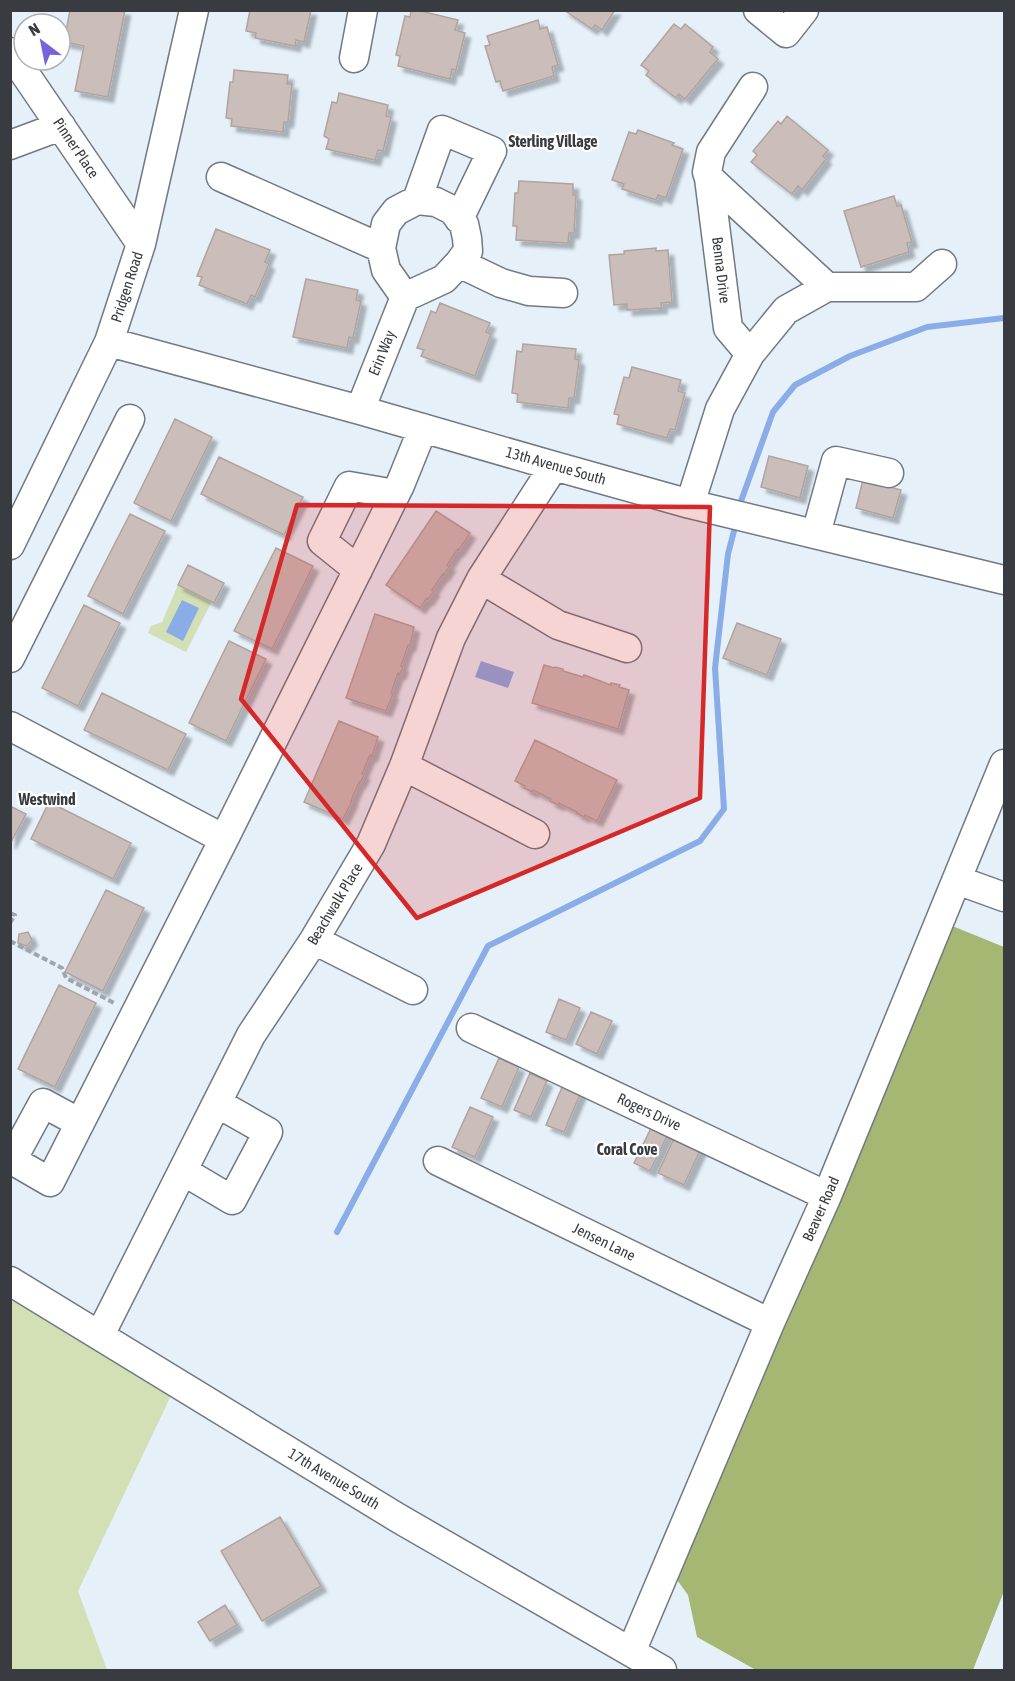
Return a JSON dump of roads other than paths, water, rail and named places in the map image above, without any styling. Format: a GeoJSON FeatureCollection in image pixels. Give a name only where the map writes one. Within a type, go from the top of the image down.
{"type":"FeatureCollection","features":[{"type":"Feature","properties":{"kind":"street","name":"Pridgen Road"},"geometry":{"type":"LineString","coordinates":[[10,545],[110,342],[141,244],[194,10]]}},
{"type":"Feature","properties":{"kind":"street"},"geometry":{"type":"LineString","coordinates":[[354,58],[363,10]]}},
{"type":"Feature","properties":{"kind":"street"},"geometry":{"type":"LineString","coordinates":[[758,10],[786,33],[804,10]]}},
{"type":"Feature","properties":{"kind":"street","name":"Pinner Place"},"geometry":{"type":"LineString","coordinates":[[10,52],[141,244]]}},
{"type":"Feature","properties":{"kind":"street","name":"Benna Drive"},"geometry":{"type":"LineString","coordinates":[[750,354],[728,328],[707,172],[711,152],[753,87]]}},
{"type":"Feature","properties":{"kind":"street"},"geometry":{"type":"LineString","coordinates":[[10,145],[61,126]]}},
{"type":"Feature","properties":{"kind":"street"},"geometry":{"type":"LineString","coordinates":[[417,200],[442,130],[492,151],[459,219]]}},
{"type":"Feature","properties":{"kind":"street"},"geometry":{"type":"LineString","coordinates":[[221,177],[381,248]]}},
{"type":"Feature","properties":{"kind":"street"},"geometry":{"type":"LineString","coordinates":[[709,178],[827,287]]}},
{"type":"Feature","properties":{"kind":"street"},"geometry":{"type":"LineString","coordinates":[[417,200],[436,202],[452,210],[464,224],[468,251],[444,279],[405,297],[386,270],[381,248],[386,224],[396,211],[417,200]]}},
{"type":"Feature","properties":{"kind":"street"},"geometry":{"type":"LineString","coordinates":[[459,263],[501,282],[529,291],[563,293]]}},
{"type":"Feature","properties":{"kind":"street"},"geometry":{"type":"LineString","coordinates":[[690,504],[720,409],[750,354],[786,309],[827,287],[916,287],[942,264]]}},
{"type":"Feature","properties":{"kind":"street","name":"Erin Way"},"geometry":{"type":"LineString","coordinates":[[360,410],[405,297]]}},
{"type":"Feature","properties":{"kind":"street","name":"13th Avenue South"},"geometry":{"type":"LineString","coordinates":[[110,342],[690,504],[1005,580]]}},
{"type":"Feature","properties":{"kind":"street"},"geometry":{"type":"LineString","coordinates":[[10,658],[130,419]]}},
{"type":"Feature","properties":{"kind":"street"},"geometry":{"type":"LineString","coordinates":[[80,1123],[43,1103],[12,1160],[50,1182],[136,1013],[224,839],[358,570],[395,494],[423,428]]}},
{"type":"Feature","properties":{"kind":"street"},"geometry":{"type":"LineString","coordinates":[[816,534],[836,461],[889,473]]}},
{"type":"Feature","properties":{"kind":"street","name":"Beachwalk Place"},"geometry":{"type":"LineString","coordinates":[[100,1335],[250,1035],[314,940],[371,844],[384,818],[451,638],[481,579],[554,466]]}},
{"type":"Feature","properties":{"kind":"street"},"geometry":{"type":"LineString","coordinates":[[358,570],[322,541],[349,486],[395,494]]}},
{"type":"Feature","properties":{"kind":"street"},"geometry":{"type":"LineString","coordinates":[[481,579],[558,625],[627,648]]}},
{"type":"Feature","properties":{"kind":"street"},"geometry":{"type":"LineString","coordinates":[[10,726],[224,839]]}},
{"type":"Feature","properties":{"kind":"street","name":"Beaver Road"},"geometry":{"type":"LineString","coordinates":[[631,1652],[770,1323],[827,1196],[1005,764]]}},
{"type":"Feature","properties":{"kind":"street"},"geometry":{"type":"LineString","coordinates":[[404,766],[535,834]]}},
{"type":"Feature","properties":{"kind":"street"},"geometry":{"type":"LineString","coordinates":[[957,880],[1005,897]]}},
{"type":"Feature","properties":{"kind":"street"},"geometry":{"type":"LineString","coordinates":[[314,940],[413,990]]}},
{"type":"Feature","properties":{"kind":"street","name":"Rogers Drive"},"geometry":{"type":"LineString","coordinates":[[471,1028],[827,1196]]}},
{"type":"Feature","properties":{"kind":"street"},"geometry":{"type":"LineString","coordinates":[[183,1171],[232,1200],[268,1132],[217,1103]]}},
{"type":"Feature","properties":{"kind":"street","name":"Jensen Lane"},"geometry":{"type":"LineString","coordinates":[[438,1161],[770,1323]]}},
{"type":"Feature","properties":{"kind":"street","name":"17th Avenue South"},"geometry":{"type":"LineString","coordinates":[[10,1281],[398,1518],[662,1671]]}},
{"type":"Feature","properties":{"kind":"water"},"geometry":{"type":"Polygon","coordinates":[[[182,600],[199,608],[183,641],[166,632],[182,600]]]}},
{"type":"Feature","properties":{"kind":"water"},"geometry":{"type":"Polygon","coordinates":[[[481,661],[514,672],[508,688],[475,677],[481,661]]]}},
{"type":"Feature","properties":{"kind":"waterway"},"geometry":{"type":"LineString","coordinates":[[740,504],[773,412],[795,385],[850,356],[927,327],[1004,318]]}},
{"type":"Feature","properties":{"kind":"waterway"},"geometry":{"type":"LineString","coordinates":[[337,1232],[488,946],[700,841],[724,809],[715,668],[728,554],[734,531]]}},
{"type":"Feature","properties":{"kind":"district","name":"Sterling Village"},"geometry":{"type":"Point","coordinates":[553,141]}},
{"type":"Feature","properties":{"kind":"district","name":"Westwind"},"geometry":{"type":"Point","coordinates":[47,799]}},
{"type":"Feature","properties":{"kind":"district","name":"Coral Cove"},"geometry":{"type":"Point","coordinates":[627,1149]}}]}
